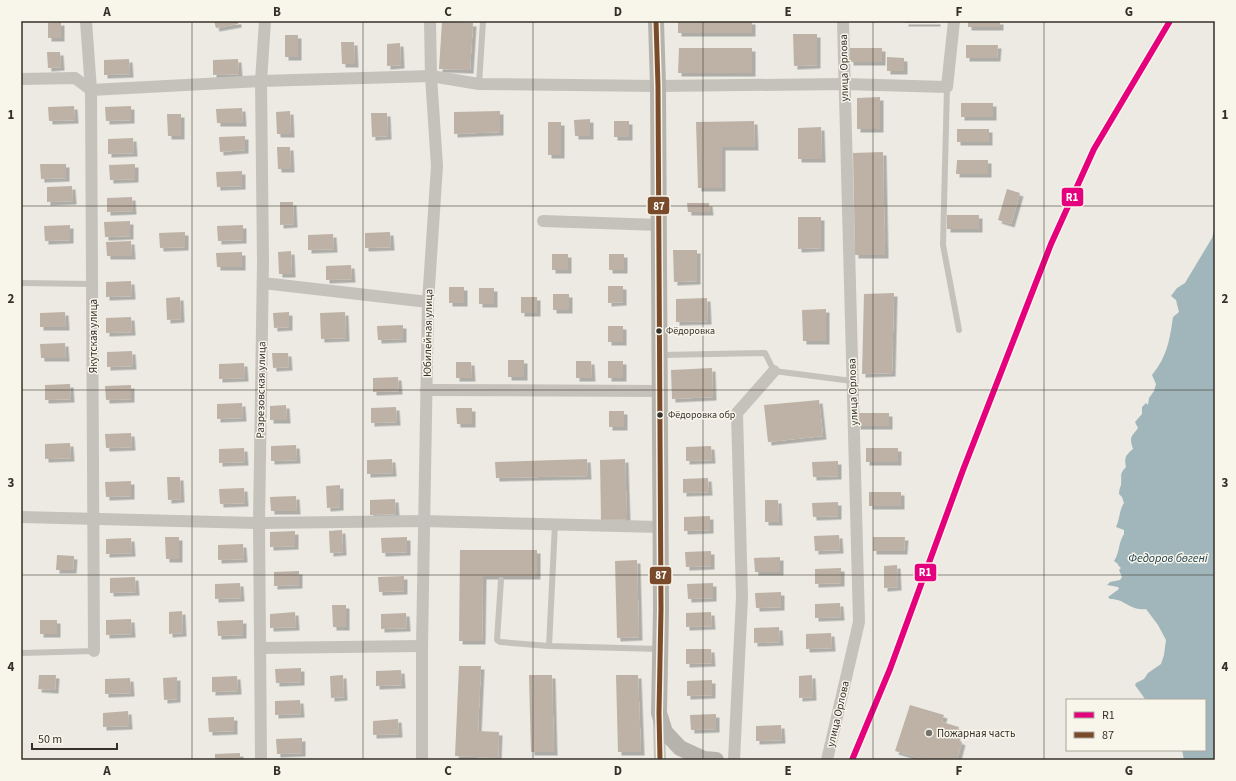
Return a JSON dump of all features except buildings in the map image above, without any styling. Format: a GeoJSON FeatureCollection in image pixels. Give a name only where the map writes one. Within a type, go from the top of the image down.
{"type":"FeatureCollection","features":[{"type":"Feature","properties":{"kind":"street","name":"Якутская улица"},"geometry":{"type":"LineString","coordinates":[[86,21],[91,90],[94,651]]}},
{"type":"Feature","properties":{"kind":"street","name":"Разрезовская улица"},"geometry":{"type":"LineString","coordinates":[[261,760],[259,523],[263,283],[261,81],[265,21]]}},
{"type":"Feature","properties":{"kind":"street","name":"Юбилейная улица"},"geometry":{"type":"LineString","coordinates":[[422,760],[422,646],[428,302],[437,166],[430,21]]}},
{"type":"Feature","properties":{"kind":"street"},"geometry":{"type":"LineString","coordinates":[[656,21],[658,86],[660,355],[661,649],[658,713],[660,760]]}},
{"type":"Feature","properties":{"kind":"street","name":"улица Орлова"},"geometry":{"type":"LineString","coordinates":[[827,760],[859,622],[843,21]]}},
{"type":"Feature","properties":{"kind":"street"},"geometry":{"type":"LineString","coordinates":[[21,79],[75,78],[91,90],[261,81],[432,76],[479,84],[658,86],[844,84],[947,87],[954,21]]}},
{"type":"Feature","properties":{"kind":"street"},"geometry":{"type":"LineString","coordinates":[[543,221],[659,224]]}},
{"type":"Feature","properties":{"kind":"street"},"geometry":{"type":"LineString","coordinates":[[263,283],[428,302]]}},
{"type":"Feature","properties":{"kind":"street"},"geometry":{"type":"LineString","coordinates":[[734,760],[742,597],[737,413],[774,371]]}},
{"type":"Feature","properties":{"kind":"street"},"geometry":{"type":"LineString","coordinates":[[426,390],[660,391]]}},
{"type":"Feature","properties":{"kind":"street"},"geometry":{"type":"LineString","coordinates":[[21,518],[259,523],[424,521],[660,527]]}},
{"type":"Feature","properties":{"kind":"street"},"geometry":{"type":"LineString","coordinates":[[260,648],[422,646]]}},
{"type":"Feature","properties":{"kind":"street"},"geometry":{"type":"LineString","coordinates":[[658,713],[665,732],[680,748],[704,759],[716,760]]}},
{"type":"Feature","properties":{"kind":"lane"},"geometry":{"type":"LineString","coordinates":[[479,84],[482,21]]}},
{"type":"Feature","properties":{"kind":"lane"},"geometry":{"type":"LineString","coordinates":[[947,87],[943,244],[959,330]]}},
{"type":"Feature","properties":{"kind":"lane"},"geometry":{"type":"LineString","coordinates":[[21,283],[92,284]]}},
{"type":"Feature","properties":{"kind":"lane"},"geometry":{"type":"LineString","coordinates":[[660,355],[765,353],[774,371],[852,381]]}},
{"type":"Feature","properties":{"kind":"lane"},"geometry":{"type":"LineString","coordinates":[[549,646],[556,524]]}},
{"type":"Feature","properties":{"kind":"lane"},"geometry":{"type":"LineString","coordinates":[[501,580],[497,640],[503,643],[549,646],[661,649]]}},
{"type":"Feature","properties":{"kind":"lane"},"geometry":{"type":"LineString","coordinates":[[21,653],[94,651]]}},
{"type":"Feature","properties":{"kind":"water","name":"Федоров бөгені"},"geometry":{"type":"Polygon","coordinates":[[[1215,229],[1215,760],[1184,760],[1182,751],[1206,751],[1206,699],[1145,699],[1135,685],[1161,664],[1166,640],[1158,625],[1146,609],[1131,607],[1120,601],[1110,599],[1108,597],[1119,589],[1118,587],[1107,585],[1110,582],[1120,580],[1122,577],[1119,570],[1121,568],[1114,561],[1124,534],[1124,530],[1116,527],[1124,503],[1119,494],[1121,475],[1126,467],[1126,456],[1133,449],[1131,437],[1138,428],[1135,422],[1142,414],[1142,407],[1146,403],[1148,405],[1149,398],[1154,391],[1156,384],[1152,375],[1167,348],[1173,317],[1179,312],[1176,300],[1171,296],[1177,288],[1185,283],[1212,238],[1215,229]]]}},
{"type":"Feature","properties":{"kind":"transit line","name":"87"},"geometry":{"type":"LineString","coordinates":[[656,21],[658,86],[661,609],[659,713],[660,760]]}},
{"type":"Feature","properties":{"kind":"transit line","name":"R1"},"geometry":{"type":"LineString","coordinates":[[852,760],[890,669],[963,470],[1051,244],[1094,149],[1170,21]]}},
{"type":"Feature","properties":{"kind":"place","name":"Фёдоровка"},"geometry":{"type":"Point","coordinates":[659,331]}},
{"type":"Feature","properties":{"kind":"place","name":"Фёдоровка обр"},"geometry":{"type":"Point","coordinates":[660,415]}},
{"type":"Feature","properties":{"kind":"place","name":"Пожарная часть"},"geometry":{"type":"Point","coordinates":[929,733]}}]}
